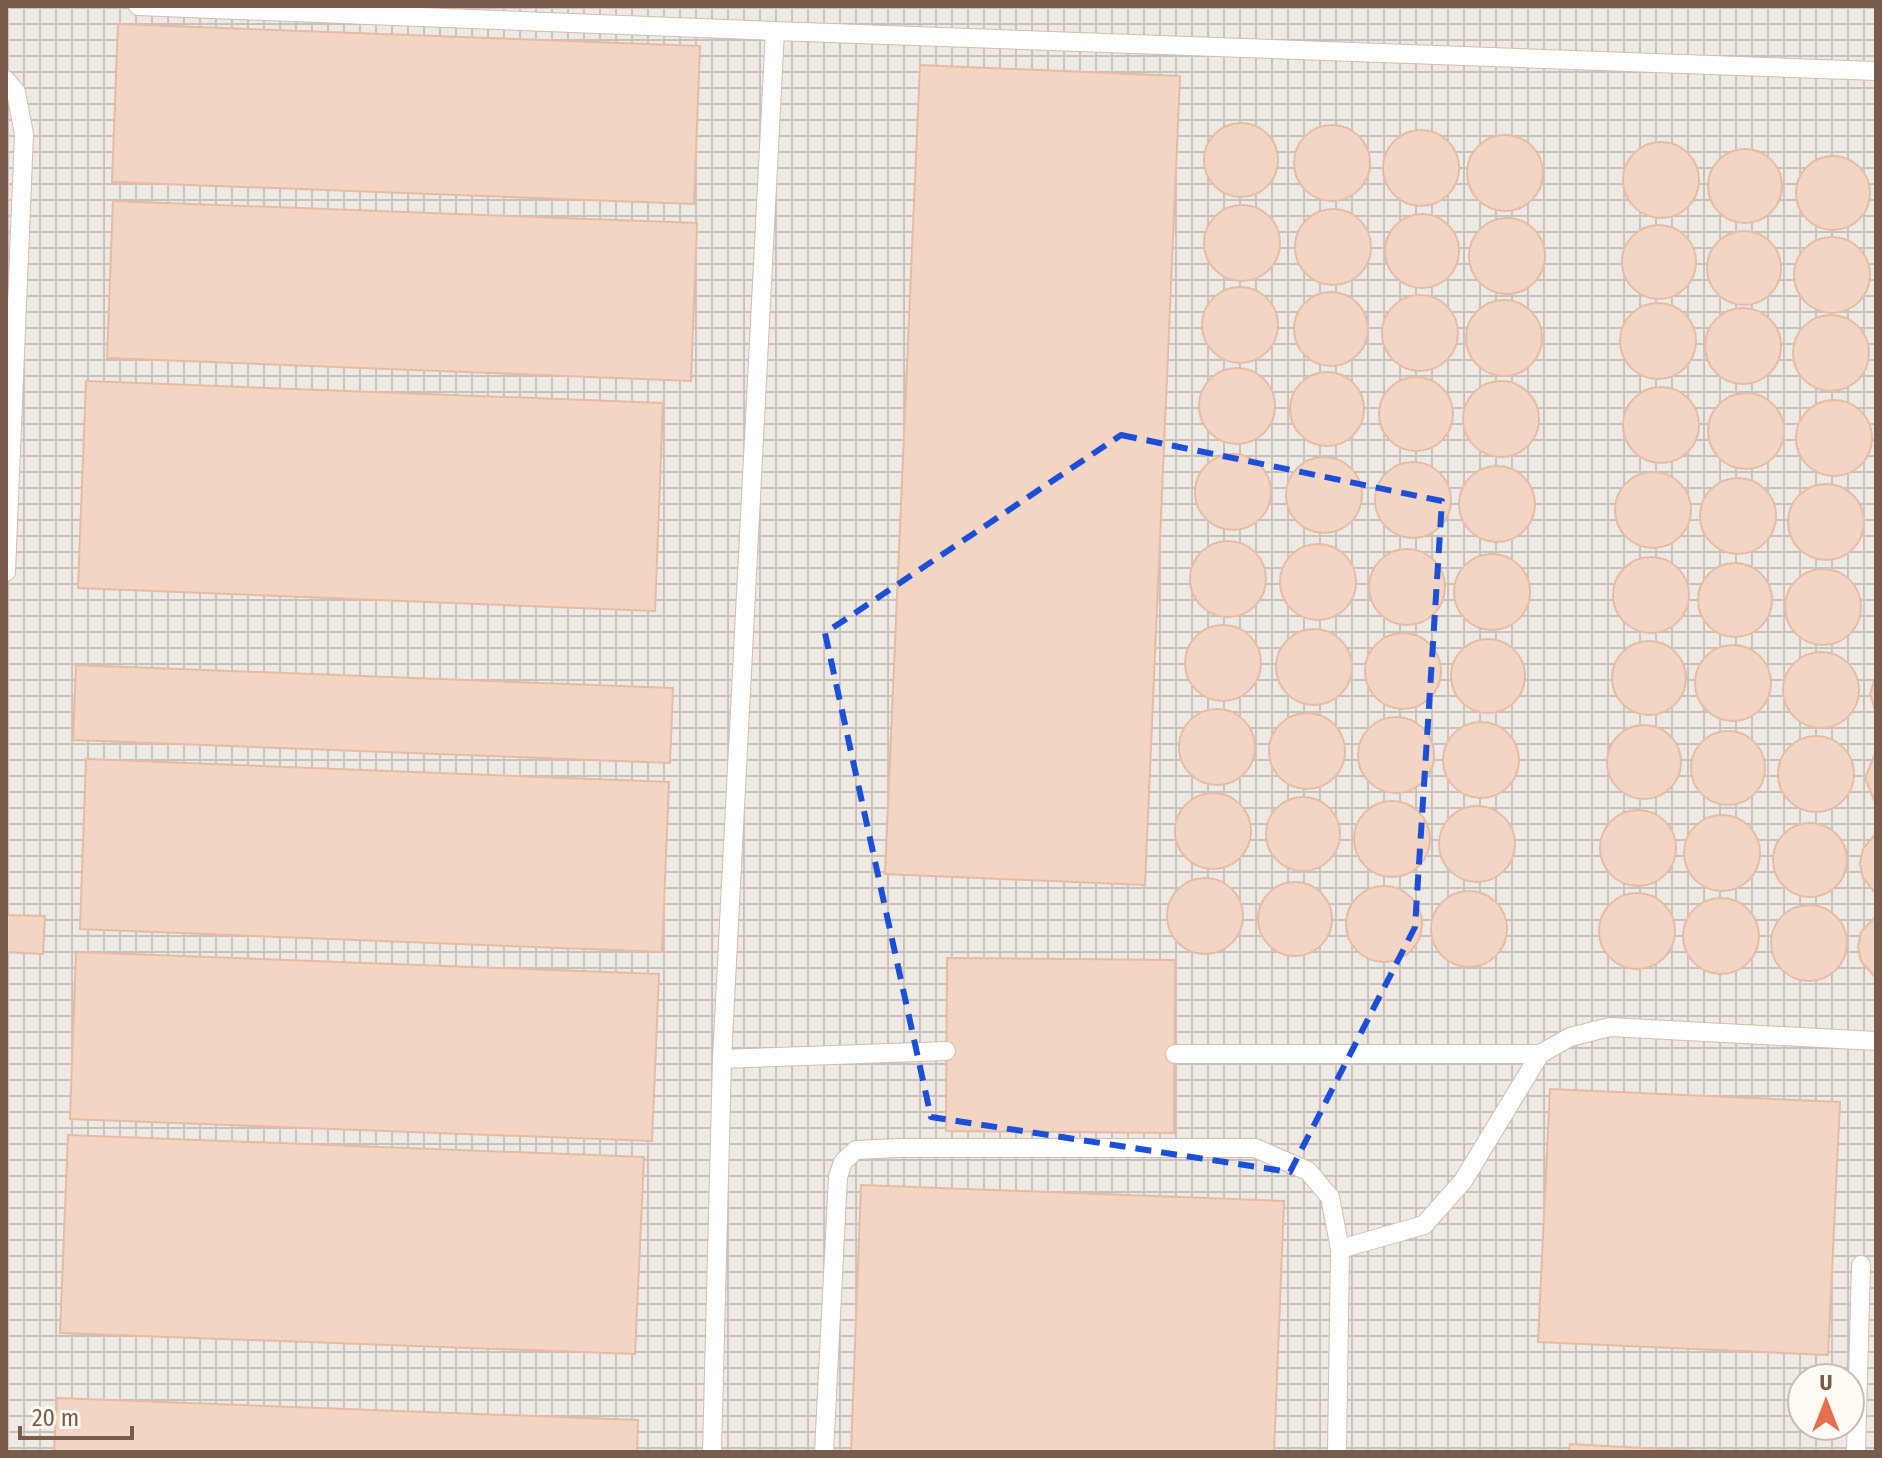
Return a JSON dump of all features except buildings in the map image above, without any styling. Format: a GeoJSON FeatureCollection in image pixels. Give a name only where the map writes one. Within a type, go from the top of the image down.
{"type":"FeatureCollection","features":[{"type":"Feature","properties":{"kind":"lane"},"geometry":{"type":"LineString","coordinates":[[138,6],[1876,71]]}},
{"type":"Feature","properties":{"kind":"lane"},"geometry":{"type":"LineString","coordinates":[[712,1452],[722,1059],[775,31]]}},
{"type":"Feature","properties":{"kind":"lane"},"geometry":{"type":"LineString","coordinates":[[6,80],[16,92],[24,134],[6,572]]}},
{"type":"Feature","properties":{"kind":"lane"},"geometry":{"type":"LineString","coordinates":[[1340,1249],[1424,1225],[1443,1207],[1505,1116],[1518,1087],[1540,1054],[1570,1037],[1610,1027],[1876,1041]]}},
{"type":"Feature","properties":{"kind":"lane"},"geometry":{"type":"LineString","coordinates":[[722,1059],[946,1051]]}},
{"type":"Feature","properties":{"kind":"lane"},"geometry":{"type":"LineString","coordinates":[[1175,1054],[1540,1054]]}},
{"type":"Feature","properties":{"kind":"lane"},"geometry":{"type":"LineString","coordinates":[[824,1452],[838,1177],[843,1162],[856,1150],[1255,1148],[1308,1171],[1330,1197],[1340,1249],[1337,1452]]}},
{"type":"Feature","properties":{"kind":"lane"},"geometry":{"type":"LineString","coordinates":[[1856,1452],[1861,1265]]}},
{"type":"Feature","properties":{"kind":"highlighted area"},"geometry":{"type":"Polygon","coordinates":[[[1121,435],[1442,501],[1415,927],[1290,1172],[931,1117],[825,633],[1121,435]]]}},
{"type":"Feature","properties":{"kind":"shaded area"},"geometry":{"type":"Polygon","coordinates":[[[6,6],[1876,6],[1876,1452],[6,1452],[6,6]]]}}]}
